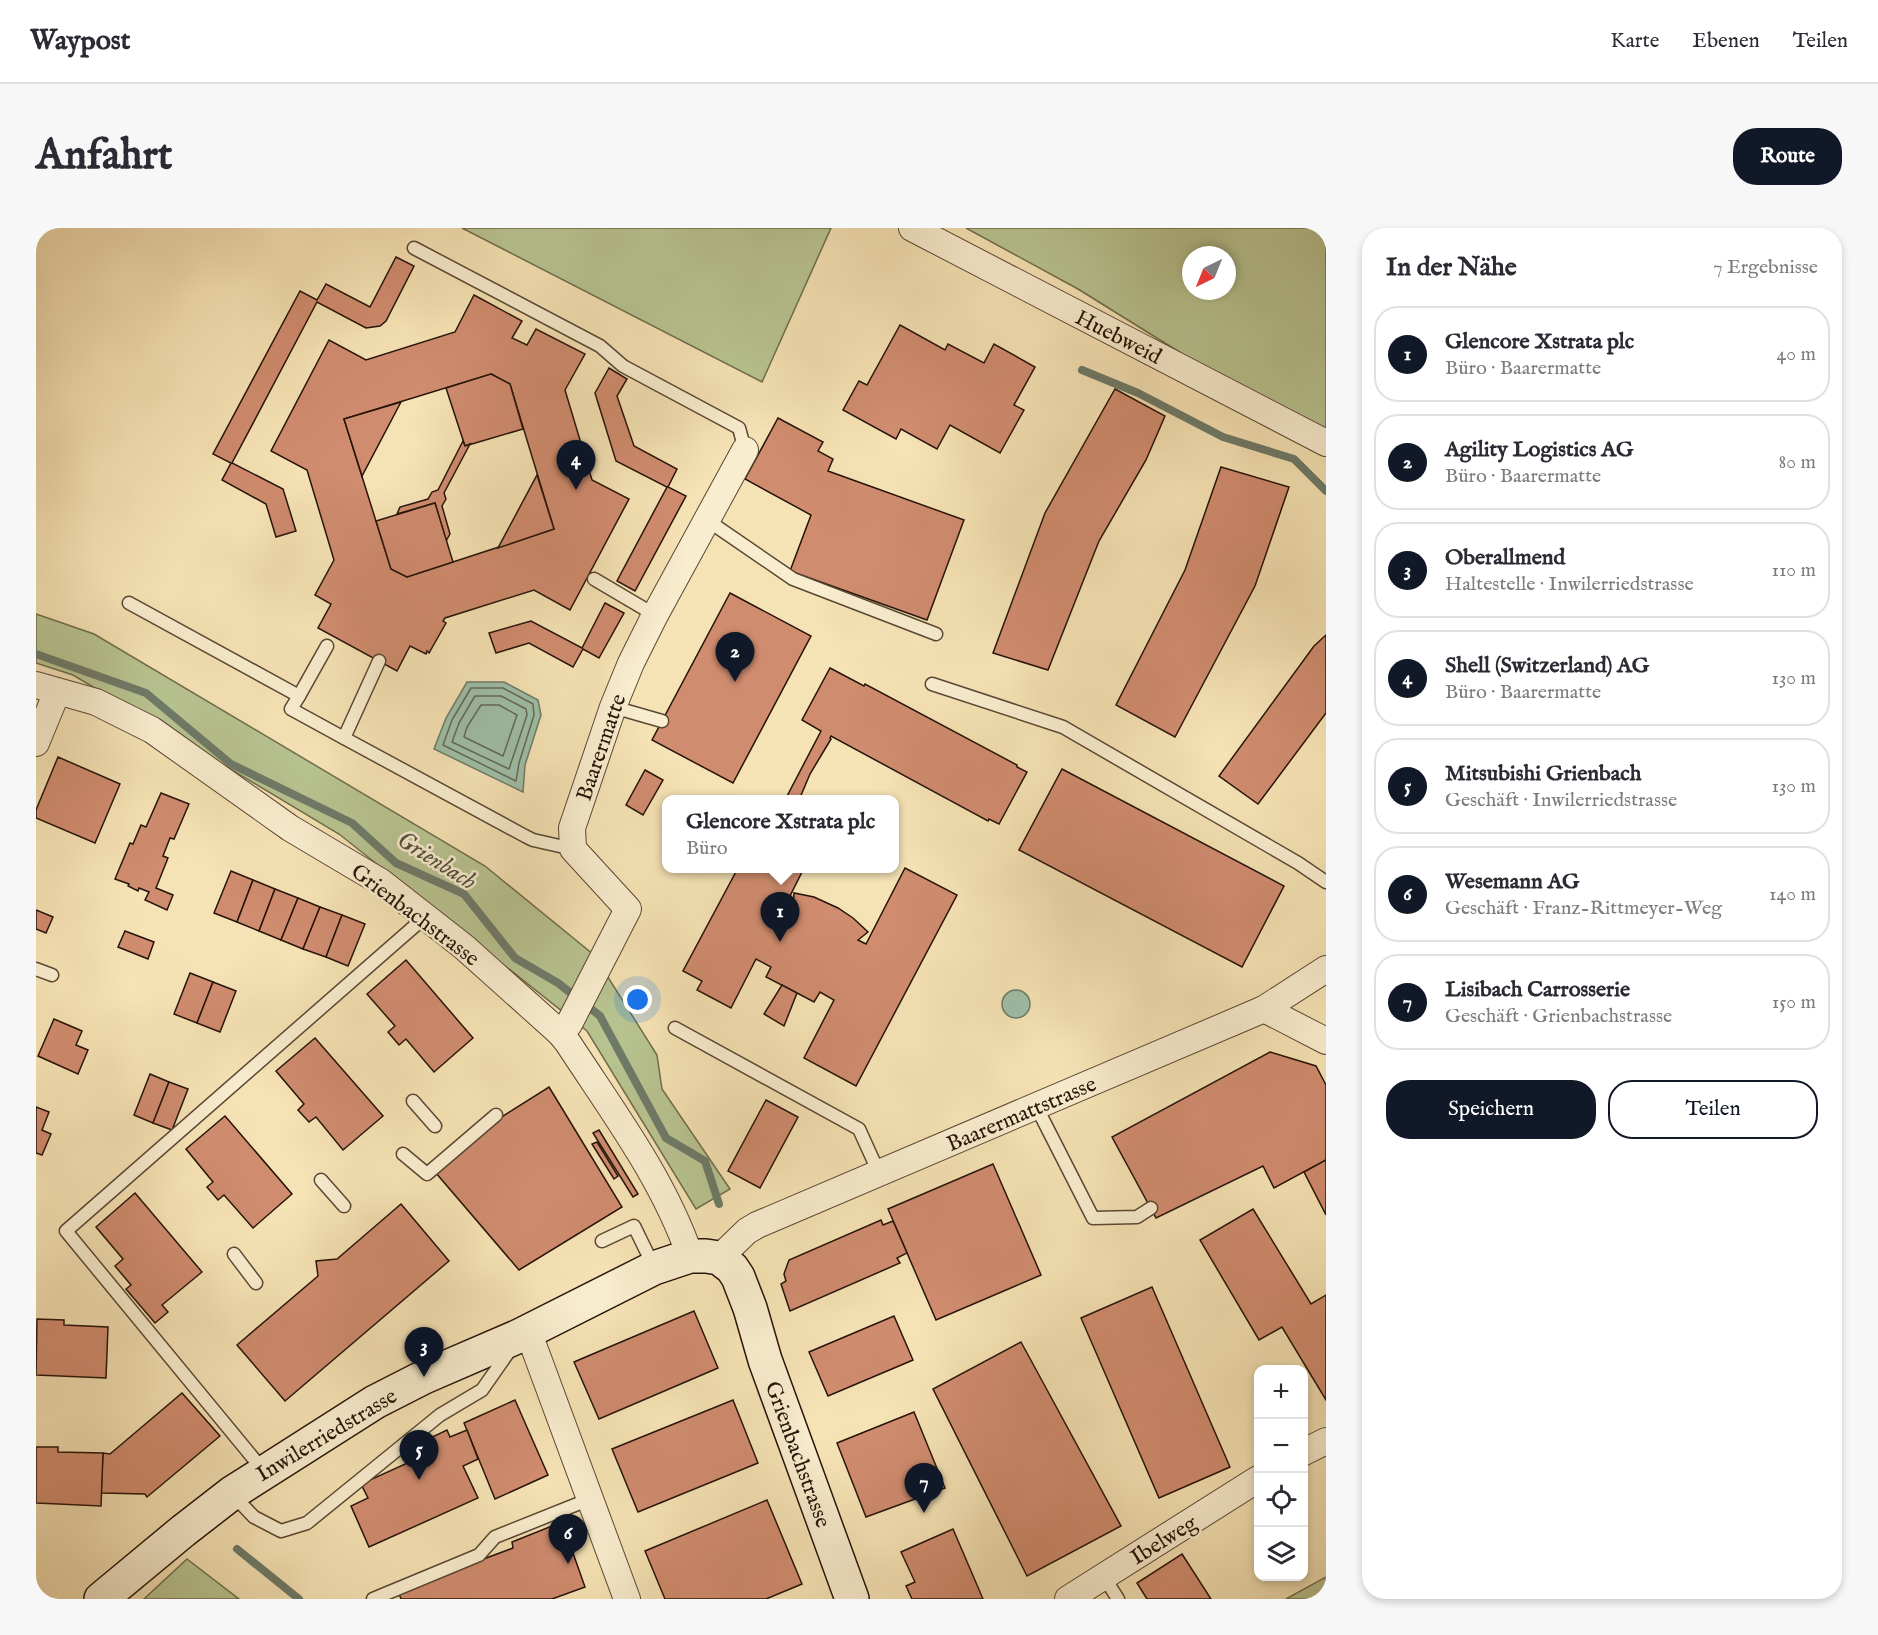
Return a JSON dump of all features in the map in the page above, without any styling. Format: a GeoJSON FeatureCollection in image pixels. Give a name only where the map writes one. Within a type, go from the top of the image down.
{"type":"FeatureCollection","features":[{"type":"Feature","properties":{"kind":"street","name":"Huebweid"},"geometry":{"type":"LineString","coordinates":[[912,228],[1326,443]]}},
{"type":"Feature","properties":{"kind":"street","name":"Baarermatte"},"geometry":{"type":"LineString","coordinates":[[573,849],[572,828],[613,707],[631,663],[654,615],[745,450]]}},
{"type":"Feature","properties":{"kind":"street"},"geometry":{"type":"LineString","coordinates":[[36,742],[47,688]]}},
{"type":"Feature","properties":{"kind":"street","name":"Grienbachstrasse"},"geometry":{"type":"LineString","coordinates":[[47,688],[96,702],[152,730],[290,828],[381,882],[464,947],[560,1033],[648,1166],[672,1209],[704,1257],[732,1268],[738,1277],[750,1308],[765,1360],[852,1599]]}},
{"type":"Feature","properties":{"kind":"street"},"geometry":{"type":"LineString","coordinates":[[560,1033],[569,1024],[628,909],[573,849]]}},
{"type":"Feature","properties":{"kind":"street","name":"Baarermattstrasse"},"geometry":{"type":"LineString","coordinates":[[704,1257],[747,1231],[1264,1009],[1326,969]]}},
{"type":"Feature","properties":{"kind":"street"},"geometry":{"type":"LineString","coordinates":[[1264,1009],[1326,1041]]}},
{"type":"Feature","properties":{"kind":"street","name":"Inwilerriedstrasse"},"geometry":{"type":"LineString","coordinates":[[101,1599],[232,1493],[375,1402],[424,1377],[524,1334],[654,1268],[704,1257]]}},
{"type":"Feature","properties":{"kind":"street"},"geometry":{"type":"LineString","coordinates":[[524,1334],[627,1599]]}},
{"type":"Feature","properties":{"kind":"street"},"geometry":{"type":"LineString","coordinates":[[1308,1450],[1326,1441]]}},
{"type":"Feature","properties":{"kind":"street","name":"Ibelweg"},"geometry":{"type":"LineString","coordinates":[[1068,1599],[1254,1482]]}},
{"type":"Feature","properties":{"kind":"lane"},"geometry":{"type":"LineString","coordinates":[[414,248],[600,346],[623,366],[739,428],[745,450]]}},
{"type":"Feature","properties":{"kind":"lane"},"geometry":{"type":"LineString","coordinates":[[707,520],[792,579],[936,634]]}},
{"type":"Feature","properties":{"kind":"lane"},"geometry":{"type":"LineString","coordinates":[[594,579],[654,615]]}},
{"type":"Feature","properties":{"kind":"lane"},"geometry":{"type":"LineString","coordinates":[[129,603],[298,696]]}},
{"type":"Feature","properties":{"kind":"lane"},"geometry":{"type":"LineString","coordinates":[[327,646],[291,710],[533,840],[573,849]]}},
{"type":"Feature","properties":{"kind":"lane"},"geometry":{"type":"LineString","coordinates":[[344,738],[379,661]]}},
{"type":"Feature","properties":{"kind":"lane"},"geometry":{"type":"LineString","coordinates":[[932,684],[1063,727],[1298,863],[1326,882]]}},
{"type":"Feature","properties":{"kind":"lane"},"geometry":{"type":"LineString","coordinates":[[613,707],[662,721]]}},
{"type":"Feature","properties":{"kind":"lane"},"geometry":{"type":"LineString","coordinates":[[264,1471],[66,1231],[425,917]]}},
{"type":"Feature","properties":{"kind":"lane"},"geometry":{"type":"LineString","coordinates":[[36,969],[52,975]]}},
{"type":"Feature","properties":{"kind":"lane"},"geometry":{"type":"LineString","coordinates":[[675,1028],[859,1129],[879,1173]]}},
{"type":"Feature","properties":{"kind":"lane"},"geometry":{"type":"LineString","coordinates":[[413,1101],[435,1126]]}},
{"type":"Feature","properties":{"kind":"lane"},"geometry":{"type":"LineString","coordinates":[[1036,1106],[1093,1218],[1137,1217],[1151,1208]]}},
{"type":"Feature","properties":{"kind":"lane"},"geometry":{"type":"LineString","coordinates":[[403,1154],[427,1174],[496,1115]]}},
{"type":"Feature","properties":{"kind":"lane"},"geometry":{"type":"LineString","coordinates":[[321,1180],[344,1206]]}},
{"type":"Feature","properties":{"kind":"lane"},"geometry":{"type":"LineString","coordinates":[[602,1241],[634,1226],[654,1268]]}},
{"type":"Feature","properties":{"kind":"lane"},"geometry":{"type":"LineString","coordinates":[[234,1254],[256,1283]]}},
{"type":"Feature","properties":{"kind":"lane"},"geometry":{"type":"LineString","coordinates":[[232,1493],[254,1517],[280,1531],[307,1523],[440,1415],[482,1390],[524,1334]]}},
{"type":"Feature","properties":{"kind":"lane"},"geometry":{"type":"LineString","coordinates":[[373,1599],[479,1555],[495,1537],[590,1499]]}},
{"type":"Feature","properties":{"kind":"lane"},"geometry":{"type":"LineString","coordinates":[[1104,1577],[1118,1599]]}},
{"type":"Feature","properties":{"kind":"shaded area"},"geometry":{"type":"Polygon","coordinates":[[[462,228],[831,228],[762,382],[462,228]]]}},
{"type":"Feature","properties":{"kind":"shaded area"},"geometry":{"type":"Polygon","coordinates":[[[966,228],[1326,228],[1326,430],[1189,358],[1078,289],[966,228]]]}},
{"type":"Feature","properties":{"kind":"shaded area"},"geometry":{"type":"Polygon","coordinates":[[[36,614],[94,634],[485,866],[594,955],[657,1055],[662,1089],[730,1189],[696,1209],[587,1031],[339,834],[73,675],[36,663],[36,614]]]}},
{"type":"Feature","properties":{"kind":"shaded area"},"geometry":{"type":"Polygon","coordinates":[[[187,1559],[239,1599],[144,1599],[187,1559]]]}},
{"type":"Feature","properties":{"kind":"shaded area"},"geometry":{"type":"Polygon","coordinates":[[[1326,1577],[1326,1599],[1286,1599],[1326,1577]]]}},
{"type":"Feature","properties":{"kind":"water"},"geometry":{"type":"Polygon","coordinates":[[[467,682],[504,682],[538,700],[541,715],[525,765],[523,792],[434,749],[446,718],[467,682]]]}},
{"type":"Feature","properties":{"kind":"water"},"geometry":{"type":"Polygon","coordinates":[[[1016,990],[1026,994],[1030,1004],[1026,1014],[1016,1018],[1006,1014],[1002,1004],[1006,994],[1016,990]]]}},
{"type":"Feature","properties":{"kind":"building"},"geometry":{"type":"Polygon","coordinates":[[[396,257],[414,266],[386,321],[380,326],[366,328],[317,302],[232,463],[283,489],[296,531],[276,537],[266,504],[222,480],[231,463],[213,454],[300,291],[317,300],[326,284],[370,307],[396,257]]]}},
{"type":"Feature","properties":{"kind":"building"},"geometry":{"type":"Polygon","coordinates":[[[474,295],[522,321],[512,338],[527,345],[536,329],[585,354],[565,390],[592,480],[629,499],[570,610],[534,590],[445,618],[443,621],[446,623],[429,653],[427,651],[426,654],[410,646],[397,671],[318,628],[331,604],[315,595],[334,560],[307,470],[271,451],[329,340],[366,360],[455,332],[474,295]],[[491,374],[344,419],[391,569],[407,577],[554,529],[510,384],[491,374]]]}},
{"type":"Feature","properties":{"kind":"building"},"geometry":{"type":"Polygon","coordinates":[[[900,325],[945,350],[948,344],[984,363],[994,344],[1035,367],[1014,405],[1024,410],[1000,453],[950,425],[937,449],[901,429],[896,439],[843,410],[859,381],[867,385],[900,325]]]}},
{"type":"Feature","properties":{"kind":"building"},"geometry":{"type":"Polygon","coordinates":[[[609,368],[627,379],[617,396],[634,446],[677,469],[668,487],[686,496],[635,591],[617,581],[667,487],[616,461],[595,393],[609,368]]]}},
{"type":"Feature","properties":{"kind":"building"},"geometry":{"type":"Polygon","coordinates":[[[491,374],[510,384],[523,429],[465,446],[446,388],[491,374]]]}},
{"type":"Feature","properties":{"kind":"building"},"geometry":{"type":"Polygon","coordinates":[[[1115,389],[1165,416],[1146,460],[1099,541],[1048,670],[993,653],[1045,513],[1115,389]]]}},
{"type":"Feature","properties":{"kind":"building"},"geometry":{"type":"Polygon","coordinates":[[[401,402],[362,476],[344,419],[401,402]]]}},
{"type":"Feature","properties":{"kind":"building"},"geometry":{"type":"Polygon","coordinates":[[[778,418],[823,442],[818,451],[833,459],[828,471],[964,520],[927,620],[790,571],[811,515],[745,479],[778,418]]]}},
{"type":"Feature","properties":{"kind":"building"},"geometry":{"type":"Polygon","coordinates":[[[463,441],[465,446],[470,444],[444,493],[446,499],[442,506],[450,534],[446,541],[435,503],[397,514],[400,507],[428,499],[432,492],[438,490],[463,441]]]}},
{"type":"Feature","properties":{"kind":"building"},"geometry":{"type":"Polygon","coordinates":[[[1221,467],[1289,487],[1255,586],[1175,737],[1116,705],[1185,570],[1221,467]]]}},
{"type":"Feature","properties":{"kind":"building"},"geometry":{"type":"Polygon","coordinates":[[[537,475],[554,529],[498,548],[537,475]]]}},
{"type":"Feature","properties":{"kind":"building"},"geometry":{"type":"Polygon","coordinates":[[[435,503],[453,562],[407,577],[391,569],[376,521],[435,503]]]}},
{"type":"Feature","properties":{"kind":"building"},"geometry":{"type":"Polygon","coordinates":[[[730,593],[811,636],[733,783],[652,740],[730,593]]]}},
{"type":"Feature","properties":{"kind":"building"},"geometry":{"type":"Polygon","coordinates":[[[605,603],[624,613],[599,658],[583,649],[573,667],[529,643],[496,653],[489,633],[531,621],[582,648],[605,603]]]}},
{"type":"Feature","properties":{"kind":"building"},"geometry":{"type":"Polygon","coordinates":[[[1326,635],[1326,713],[1258,804],[1219,776],[1314,646],[1326,635]]]}},
{"type":"Feature","properties":{"kind":"building"},"geometry":{"type":"Polygon","coordinates":[[[830,668],[864,686],[865,684],[1027,772],[999,824],[989,819],[988,821],[831,736],[801,795],[788,795],[821,731],[802,720],[830,668]]]}},
{"type":"Feature","properties":{"kind":"building"},"geometry":{"type":"Polygon","coordinates":[[[58,757],[120,784],[95,843],[36,818],[36,810],[58,757]]]}},
{"type":"Feature","properties":{"kind":"building"},"geometry":{"type":"Polygon","coordinates":[[[1062,769],[1284,886],[1242,967],[1019,850],[1062,769]]]}},
{"type":"Feature","properties":{"kind":"building"},"geometry":{"type":"Polygon","coordinates":[[[645,770],[663,780],[643,815],[626,805],[645,770]]]}},
{"type":"Feature","properties":{"kind":"building"},"geometry":{"type":"Polygon","coordinates":[[[161,793],[189,804],[174,839],[170,838],[163,856],[168,858],[156,888],[173,895],[167,910],[145,900],[149,892],[139,888],[138,891],[128,886],[129,884],[115,879],[130,843],[133,844],[141,825],[146,827],[161,793]]]}},
{"type":"Feature","properties":{"kind":"building"},"geometry":{"type":"Polygon","coordinates":[[[905,868],[957,895],[856,1086],[804,1058],[834,1000],[820,992],[814,1002],[766,977],[771,967],[756,959],[731,1008],[697,990],[702,981],[683,971],[735,873],[802,873],[787,902],[793,906],[794,893],[814,897],[838,908],[868,932],[858,940],[866,944],[905,868]]]}},
{"type":"Feature","properties":{"kind":"building"},"geometry":{"type":"Polygon","coordinates":[[[231,871],[253,880],[237,922],[214,913],[231,871]]]}},
{"type":"Feature","properties":{"kind":"building"},"geometry":{"type":"Polygon","coordinates":[[[253,880],[275,889],[259,931],[237,922],[253,880]]]}},
{"type":"Feature","properties":{"kind":"building"},"geometry":{"type":"Polygon","coordinates":[[[275,889],[298,898],[281,940],[259,931],[275,889]]]}},
{"type":"Feature","properties":{"kind":"building"},"geometry":{"type":"Polygon","coordinates":[[[298,898],[320,907],[303,949],[281,940],[298,898]]]}},
{"type":"Feature","properties":{"kind":"building"},"geometry":{"type":"Polygon","coordinates":[[[320,907],[342,915],[326,957],[303,949],[320,907]]]}},
{"type":"Feature","properties":{"kind":"building"},"geometry":{"type":"Polygon","coordinates":[[[36,910],[53,917],[46,933],[36,929],[36,910]]]}},
{"type":"Feature","properties":{"kind":"building"},"geometry":{"type":"Polygon","coordinates":[[[342,915],[365,924],[348,966],[326,957],[342,915]]]}},
{"type":"Feature","properties":{"kind":"building"},"geometry":{"type":"Polygon","coordinates":[[[125,931],[154,942],[148,959],[118,947],[125,931]]]}},
{"type":"Feature","properties":{"kind":"building"},"geometry":{"type":"Polygon","coordinates":[[[406,960],[473,1038],[434,1072],[406,1039],[399,1045],[388,1032],[395,1026],[367,994],[406,960]]]}},
{"type":"Feature","properties":{"kind":"building"},"geometry":{"type":"Polygon","coordinates":[[[190,973],[213,982],[197,1023],[174,1014],[190,973]]]}},
{"type":"Feature","properties":{"kind":"building"},"geometry":{"type":"Polygon","coordinates":[[[213,982],[236,991],[220,1032],[197,1023],[213,982]]]}},
{"type":"Feature","properties":{"kind":"building"},"geometry":{"type":"Polygon","coordinates":[[[782,985],[797,993],[784,1026],[764,1014],[782,985]]]}},
{"type":"Feature","properties":{"kind":"building"},"geometry":{"type":"Polygon","coordinates":[[[54,1019],[82,1031],[76,1045],[88,1050],[78,1074],[38,1056],[54,1019]]]}},
{"type":"Feature","properties":{"kind":"building"},"geometry":{"type":"Polygon","coordinates":[[[315,1038],[383,1116],[343,1150],[316,1117],[309,1122],[298,1110],[304,1104],[276,1071],[315,1038]]]}},
{"type":"Feature","properties":{"kind":"building"},"geometry":{"type":"Polygon","coordinates":[[[1270,1052],[1316,1066],[1326,1085],[1326,1160],[1274,1188],[1263,1166],[1156,1218],[1112,1137],[1270,1052]]]}},
{"type":"Feature","properties":{"kind":"building"},"geometry":{"type":"Polygon","coordinates":[[[150,1074],[169,1082],[153,1123],[134,1115],[150,1074]]]}},
{"type":"Feature","properties":{"kind":"building"},"geometry":{"type":"Polygon","coordinates":[[[169,1082],[188,1089],[172,1130],[153,1123],[169,1082]]]}},
{"type":"Feature","properties":{"kind":"building"},"geometry":{"type":"Polygon","coordinates":[[[549,1087],[622,1207],[519,1270],[436,1173],[503,1116],[549,1087]]]}},
{"type":"Feature","properties":{"kind":"building"},"geometry":{"type":"Polygon","coordinates":[[[766,1100],[798,1117],[760,1188],[728,1171],[766,1100]]]}},
{"type":"Feature","properties":{"kind":"building"},"geometry":{"type":"Polygon","coordinates":[[[36,1107],[49,1112],[42,1130],[51,1134],[42,1155],[36,1153],[36,1107]]]}},
{"type":"Feature","properties":{"kind":"building"},"geometry":{"type":"Polygon","coordinates":[[[225,1116],[292,1194],[253,1228],[224,1195],[218,1200],[207,1187],[213,1182],[186,1149],[225,1116]]]}},
{"type":"Feature","properties":{"kind":"building"},"geometry":{"type":"Polygon","coordinates":[[[599,1130],[638,1194],[633,1197],[593,1133],[599,1130]]]}},
{"type":"Feature","properties":{"kind":"building"},"geometry":{"type":"Polygon","coordinates":[[[597,1142],[618,1176],[614,1179],[592,1144],[597,1142]]]}},
{"type":"Feature","properties":{"kind":"building"},"geometry":{"type":"Polygon","coordinates":[[[1326,1160],[1326,1215],[1304,1172],[1326,1160]]]}},
{"type":"Feature","properties":{"kind":"building"},"geometry":{"type":"Polygon","coordinates":[[[993,1164],[1041,1275],[936,1320],[888,1209],[993,1164]]]}},
{"type":"Feature","properties":{"kind":"building"},"geometry":{"type":"Polygon","coordinates":[[[135,1193],[202,1272],[162,1305],[168,1312],[155,1323],[126,1289],[131,1285],[115,1266],[123,1259],[96,1227],[135,1193]]]}},
{"type":"Feature","properties":{"kind":"building"},"geometry":{"type":"Polygon","coordinates":[[[401,1204],[449,1261],[285,1401],[237,1345],[318,1276],[316,1261],[337,1259],[401,1204]]]}},
{"type":"Feature","properties":{"kind":"building"},"geometry":{"type":"Polygon","coordinates":[[[1253,1209],[1311,1304],[1326,1295],[1326,1400],[1308,1370],[1308,1365],[1305,1365],[1282,1327],[1259,1340],[1200,1240],[1253,1209]]]}},
{"type":"Feature","properties":{"kind":"building"},"geometry":{"type":"Polygon","coordinates":[[[881,1220],[883,1225],[893,1221],[907,1253],[897,1258],[900,1263],[790,1311],[781,1284],[786,1281],[784,1274],[789,1260],[881,1220]]]}},
{"type":"Feature","properties":{"kind":"building"},"geometry":{"type":"Polygon","coordinates":[[[1152,1287],[1230,1467],[1159,1498],[1081,1318],[1152,1287]]]}},
{"type":"Feature","properties":{"kind":"building"},"geometry":{"type":"Polygon","coordinates":[[[694,1311],[718,1368],[599,1419],[574,1362],[694,1311]]]}},
{"type":"Feature","properties":{"kind":"building"},"geometry":{"type":"Polygon","coordinates":[[[894,1316],[913,1360],[828,1396],[809,1352],[894,1316]]]}},
{"type":"Feature","properties":{"kind":"building"},"geometry":{"type":"Polygon","coordinates":[[[37,1319],[64,1320],[64,1325],[108,1327],[106,1378],[36,1375],[37,1319]]]}},
{"type":"Feature","properties":{"kind":"building"},"geometry":{"type":"Polygon","coordinates":[[[1021,1342],[1121,1526],[1027,1576],[933,1389],[1021,1342]]]}},
{"type":"Feature","properties":{"kind":"building"},"geometry":{"type":"Polygon","coordinates":[[[182,1393],[220,1436],[147,1497],[145,1494],[101,1493],[103,1453],[110,1454],[182,1393]]]}},
{"type":"Feature","properties":{"kind":"building"},"geometry":{"type":"Polygon","coordinates":[[[515,1400],[548,1475],[495,1499],[464,1423],[515,1400]]]}},
{"type":"Feature","properties":{"kind":"building"},"geometry":{"type":"Polygon","coordinates":[[[733,1400],[758,1463],[638,1512],[612,1449],[733,1400]]]}},
{"type":"Feature","properties":{"kind":"building"},"geometry":{"type":"Polygon","coordinates":[[[914,1412],[945,1488],[866,1517],[837,1443],[914,1412]]]}},
{"type":"Feature","properties":{"kind":"building"},"geometry":{"type":"Polygon","coordinates":[[[447,1430],[450,1437],[467,1430],[478,1459],[463,1466],[478,1498],[369,1547],[351,1506],[368,1498],[361,1484],[434,1451],[428,1439],[447,1430]]]}},
{"type":"Feature","properties":{"kind":"building"},"geometry":{"type":"Polygon","coordinates":[[[36,1447],[58,1447],[58,1452],[103,1453],[101,1506],[36,1503],[36,1447]]]}},
{"type":"Feature","properties":{"kind":"building"},"geometry":{"type":"Polygon","coordinates":[[[767,1500],[802,1584],[766,1599],[665,1599],[645,1551],[767,1500]]]}},
{"type":"Feature","properties":{"kind":"building"},"geometry":{"type":"Polygon","coordinates":[[[562,1522],[585,1587],[552,1599],[401,1599],[398,1591],[513,1548],[512,1542],[562,1522]]]}},
{"type":"Feature","properties":{"kind":"building"},"geometry":{"type":"Polygon","coordinates":[[[953,1529],[983,1599],[912,1599],[906,1586],[915,1582],[901,1552],[953,1529]]]}},
{"type":"Feature","properties":{"kind":"building"},"geometry":{"type":"Polygon","coordinates":[[[1182,1554],[1211,1599],[1147,1599],[1137,1583],[1182,1554]]]}},
{"type":"Feature","properties":{"kind":"waterway"},"geometry":{"type":"LineString","coordinates":[[1082,370],[1138,393],[1223,437],[1294,459],[1326,491]]}},
{"type":"Feature","properties":{"kind":"waterway","name":"Grienbach"},"geometry":{"type":"LineString","coordinates":[[36,654],[146,693],[231,764],[352,823],[396,863],[464,894],[515,958],[558,983],[600,1016],[666,1138],[705,1161],[719,1204]]}},
{"type":"Feature","properties":{"kind":"waterway"},"geometry":{"type":"LineString","coordinates":[[237,1549],[299,1599]]}},
{"type":"Feature","properties":{"kind":"place","name":"Shell (Switzerland) AG"},"geometry":{"type":"Point","coordinates":[576,490]}},
{"type":"Feature","properties":{"kind":"place","name":"Agility Logistics AG"},"geometry":{"type":"Point","coordinates":[735,682]}},
{"type":"Feature","properties":{"kind":"place","name":"Glencore Xstrata plc"},"geometry":{"type":"Point","coordinates":[780,942]}},
{"type":"Feature","properties":{"kind":"place","name":"Oberallmend"},"geometry":{"type":"Point","coordinates":[424,1377]}},
{"type":"Feature","properties":{"kind":"place","name":"Mitsubishi Grienbach"},"geometry":{"type":"Point","coordinates":[419,1480]}},
{"type":"Feature","properties":{"kind":"place","name":"Lisibach Carrosserie"},"geometry":{"type":"Point","coordinates":[924,1513]}},
{"type":"Feature","properties":{"kind":"place","name":"Wesemann AG"},"geometry":{"type":"Point","coordinates":[568,1564]}}]}
